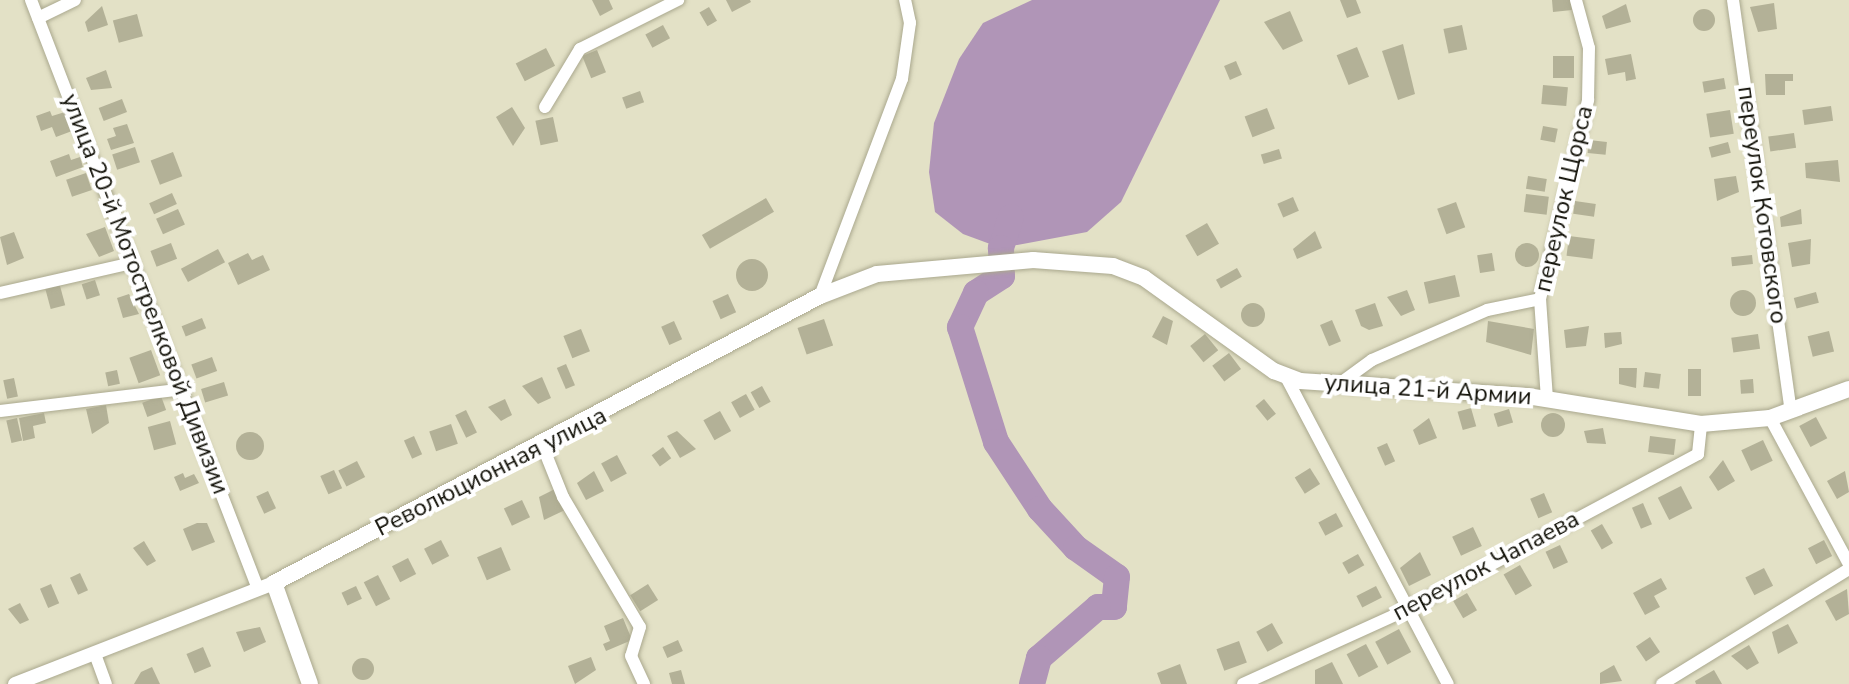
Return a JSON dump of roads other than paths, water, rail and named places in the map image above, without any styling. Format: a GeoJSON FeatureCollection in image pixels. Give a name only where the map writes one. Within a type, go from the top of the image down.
{"type":"FeatureCollection","features":[{"type":"Feature","properties":{"kind":"main road","name":"улица 21-й Армии"},"geometry":{"type":"LineString","coordinates":[[963,265],[1033,260],[1113,266],[1144,278],[1286,377],[1338,384],[1547,399],[1701,424],[1770,418],[1849,389]]}},
{"type":"Feature","properties":{"kind":"main road","name":"Революционная улица"},"geometry":{"type":"LineString","coordinates":[[274,583],[543,447],[820,296],[877,274],[963,265]]}},
{"type":"Feature","properties":{"kind":"main road"},"geometry":{"type":"LineString","coordinates":[[274,583],[310,684]]}},
{"type":"Feature","properties":{"kind":"street","name":"улица 20-й Мотострелковой Дивизии"},"geometry":{"type":"LineString","coordinates":[[31,0],[184,389],[258,589]]}},
{"type":"Feature","properties":{"kind":"street"},"geometry":{"type":"LineString","coordinates":[[38,18],[75,0]]}},
{"type":"Feature","properties":{"kind":"street"},"geometry":{"type":"LineString","coordinates":[[545,107],[580,49],[678,0]]}},
{"type":"Feature","properties":{"kind":"street"},"geometry":{"type":"LineString","coordinates":[[820,296],[902,79],[910,23],[905,0]]}},
{"type":"Feature","properties":{"kind":"street","name":"переулок Щорса"},"geometry":{"type":"LineString","coordinates":[[1547,399],[1540,299],[1588,100],[1589,48],[1576,0]]}},
{"type":"Feature","properties":{"kind":"street","name":"переулок Котовского"},"geometry":{"type":"LineString","coordinates":[[1733,0],[1791,411]]}},
{"type":"Feature","properties":{"kind":"street"},"geometry":{"type":"LineString","coordinates":[[0,293],[132,263]]}},
{"type":"Feature","properties":{"kind":"street"},"geometry":{"type":"LineString","coordinates":[[1338,384],[1372,360],[1487,310],[1540,299]]}},
{"type":"Feature","properties":{"kind":"street"},"geometry":{"type":"LineString","coordinates":[[1286,377],[1448,684]]}},
{"type":"Feature","properties":{"kind":"street"},"geometry":{"type":"LineString","coordinates":[[0,411],[184,389]]}},
{"type":"Feature","properties":{"kind":"street"},"geometry":{"type":"LineString","coordinates":[[1662,684],[1849,566],[1770,418]]}},
{"type":"Feature","properties":{"kind":"street","name":"переулок Чапаева"},"geometry":{"type":"LineString","coordinates":[[1243,684],[1408,609],[1698,454],[1701,424]]}},
{"type":"Feature","properties":{"kind":"street"},"geometry":{"type":"LineString","coordinates":[[543,447],[563,497],[640,627],[631,656],[644,684]]}},
{"type":"Feature","properties":{"kind":"street","name":"Революционная улица"},"geometry":{"type":"LineString","coordinates":[[15,684],[274,583]]}},
{"type":"Feature","properties":{"kind":"street"},"geometry":{"type":"LineString","coordinates":[[95,654],[106,684]]}},
{"type":"Feature","properties":{"kind":"waterway"},"geometry":{"type":"LineString","coordinates":[[1011,217],[1001,248],[1002,276],[976,293],[960,327],[996,442],[1040,509],[1076,548],[1117,577],[1114,607],[1098,607],[1039,658],[1032,684]]}}]}
